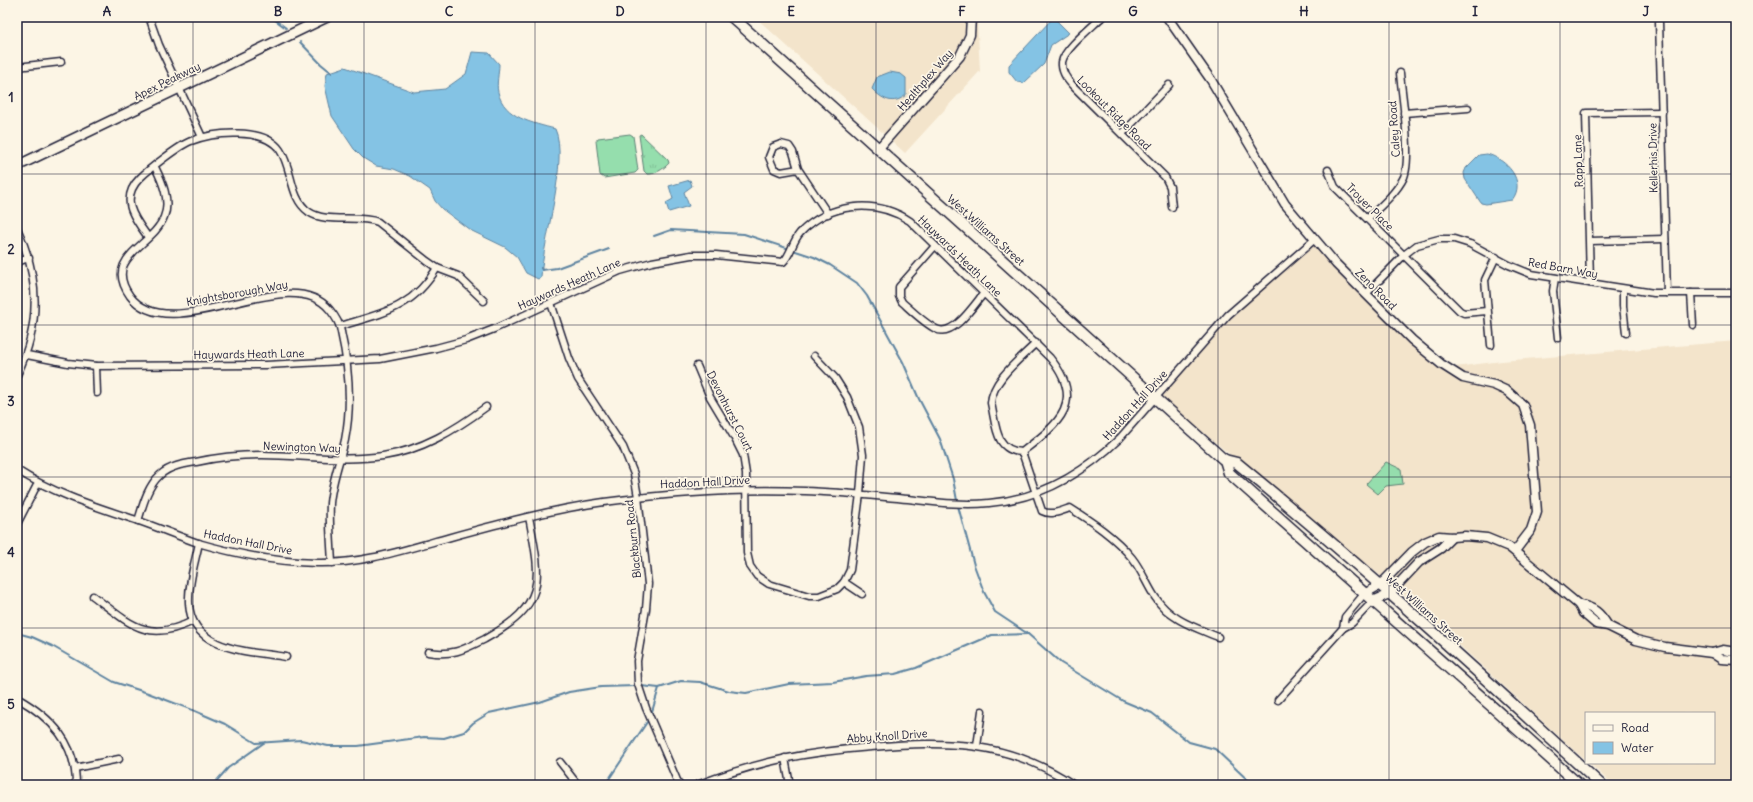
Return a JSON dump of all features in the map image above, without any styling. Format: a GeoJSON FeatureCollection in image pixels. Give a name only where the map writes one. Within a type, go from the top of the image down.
{"type":"FeatureCollection","features":[{"type":"Feature","properties":{"kind":"main road","name":"Apex Peakway"},"geometry":{"type":"LineString","coordinates":[[17,166],[180,89],[327,17]]}},
{"type":"Feature","properties":{"kind":"main road","name":"West Williams Street"},"geometry":{"type":"LineString","coordinates":[[732,17],[1225,460],[1237,463],[1380,586],[1498,690],[1601,785]]}},
{"type":"Feature","properties":{"kind":"main road","name":"West Williams Street"},"geometry":{"type":"LineString","coordinates":[[1225,460],[1229,472],[1364,594],[1493,706],[1578,785]]}},
{"type":"Feature","properties":{"kind":"street"},"geometry":{"type":"LineString","coordinates":[[149,17],[156,39],[202,138]]}},
{"type":"Feature","properties":{"kind":"street","name":"Healthplex Way"},"geometry":{"type":"LineString","coordinates":[[878,149],[960,56],[970,35],[971,17]]}},
{"type":"Feature","properties":{"kind":"street","name":"Lookout Ridge Road"},"geometry":{"type":"LineString","coordinates":[[1102,17],[1069,50],[1064,57],[1062,67],[1068,80],[1165,177],[1170,187],[1172,207]]}},
{"type":"Feature","properties":{"kind":"street","name":"Zeno Road"},"geometry":{"type":"LineString","coordinates":[[1167,17],[1215,87],[1285,204],[1336,264],[1412,340],[1441,364],[1463,378],[1494,385],[1507,391],[1523,405],[1530,425],[1537,512],[1531,530],[1515,551]]}},
{"type":"Feature","properties":{"kind":"street","name":"Kellerhis Drive"},"geometry":{"type":"LineString","coordinates":[[1659,22],[1667,293]]}},
{"type":"Feature","properties":{"kind":"street"},"geometry":{"type":"LineString","coordinates":[[17,67],[61,62]]}},
{"type":"Feature","properties":{"kind":"street","name":"Caley Road"},"geometry":{"type":"LineString","coordinates":[[1368,218],[1395,190],[1404,178],[1407,157],[1400,73]]}},
{"type":"Feature","properties":{"kind":"street"},"geometry":{"type":"LineString","coordinates":[[1122,134],[1169,85]]}},
{"type":"Feature","properties":{"kind":"street"},"geometry":{"type":"LineString","coordinates":[[1404,113],[1468,108]]}},
{"type":"Feature","properties":{"kind":"street","name":"Rapp Lane"},"geometry":{"type":"LineString","coordinates":[[1590,283],[1586,114],[1662,112]]}},
{"type":"Feature","properties":{"kind":"street"},"geometry":{"type":"LineString","coordinates":[[148,237],[132,215],[129,198],[135,183],[185,144],[202,138],[251,134],[262,136],[272,142],[284,157],[296,195],[302,205],[310,213],[325,217],[360,218],[378,222],[418,256],[437,268],[458,276],[484,301]]}},
{"type":"Feature","properties":{"kind":"street"},"geometry":{"type":"LineString","coordinates":[[798,169],[781,172],[774,169],[769,157],[772,147],[781,144],[789,146],[795,156],[798,169],[828,214]]}},
{"type":"Feature","properties":{"kind":"street","name":"Knightsborough Way"},"geometry":{"type":"LineString","coordinates":[[154,167],[165,191],[166,208],[161,224],[125,261],[122,273],[127,291],[135,302],[141,306],[166,313],[187,313],[278,294],[301,294],[313,296],[323,303],[340,326],[348,370],[349,412],[345,440],[333,483],[330,503],[332,563]]}},
{"type":"Feature","properties":{"kind":"street","name":"Troyer Place"},"geometry":{"type":"LineString","coordinates":[[1328,170],[1335,187],[1460,310],[1464,313],[1487,311]]}},
{"type":"Feature","properties":{"kind":"street","name":"Haywards Heath Lane"},"geometry":{"type":"LineString","coordinates":[[26,355],[68,363],[96,366],[266,365],[346,362],[380,359],[436,348],[494,329],[620,271],[667,258],[691,255],[716,255],[783,262],[799,234],[809,225],[828,214],[856,206],[876,207],[887,209],[910,221],[1036,343],[1062,373],[1066,388],[1066,402],[1061,416],[1053,428],[1022,452]]}},
{"type":"Feature","properties":{"kind":"street"},"geometry":{"type":"LineString","coordinates":[[17,228],[29,258],[35,287],[36,301],[33,329],[26,355],[17,375]]}},
{"type":"Feature","properties":{"kind":"street","name":"Red Barn Way"},"geometry":{"type":"LineString","coordinates":[[1366,294],[1404,254],[1417,245],[1429,241],[1454,238],[1470,244],[1521,271],[1555,278],[1623,289],[1667,293],[1736,293]]}},
{"type":"Feature","properties":{"kind":"street","name":"Haddon Hall Drive"},"geometry":{"type":"LineString","coordinates":[[17,470],[38,483],[88,504],[199,543],[245,554],[287,561],[332,563],[383,556],[529,516],[638,497],[747,490],[860,494],[964,504],[1007,501],[1060,483],[1088,466],[1120,438],[1228,315],[1315,239]]}},
{"type":"Feature","properties":{"kind":"street"},"geometry":{"type":"LineString","coordinates":[[1590,241],[1665,239]]}},
{"type":"Feature","properties":{"kind":"street"},"geometry":{"type":"LineString","coordinates":[[935,246],[899,287],[899,296],[902,302],[936,329],[948,330],[956,326],[984,294]]}},
{"type":"Feature","properties":{"kind":"street"},"geometry":{"type":"LineString","coordinates":[[17,262],[29,258]]}},
{"type":"Feature","properties":{"kind":"street"},"geometry":{"type":"LineString","coordinates":[[1491,345],[1485,280],[1496,258]]}},
{"type":"Feature","properties":{"kind":"street"},"geometry":{"type":"LineString","coordinates":[[340,326],[390,311],[401,306],[424,287],[437,268]]}},
{"type":"Feature","properties":{"kind":"street"},"geometry":{"type":"LineString","coordinates":[[1555,278],[1553,291],[1558,338]]}},
{"type":"Feature","properties":{"kind":"street"},"geometry":{"type":"LineString","coordinates":[[1623,289],[1622,306],[1626,333]]}},
{"type":"Feature","properties":{"kind":"street"},"geometry":{"type":"LineString","coordinates":[[1691,293],[1694,325]]}},
{"type":"Feature","properties":{"kind":"street","name":"Blackburn Road"},"geometry":{"type":"LineString","coordinates":[[551,303],[569,358],[578,379],[627,454],[634,474],[648,584],[646,609],[638,661],[638,684],[646,708],[679,785]]}},
{"type":"Feature","properties":{"kind":"street"},"geometry":{"type":"LineString","coordinates":[[1036,343],[993,389],[991,403],[1001,443],[1007,450],[1022,452],[1042,511],[1047,514],[1070,508],[1099,526],[1132,558],[1155,598],[1172,616],[1185,624],[1218,637]]}},
{"type":"Feature","properties":{"kind":"street"},"geometry":{"type":"LineString","coordinates":[[814,356],[841,387],[856,417],[862,448],[860,494],[850,570],[844,582],[862,594]]}},
{"type":"Feature","properties":{"kind":"street"},"geometry":{"type":"LineString","coordinates":[[96,366],[97,393]]}},
{"type":"Feature","properties":{"kind":"street","name":"Devonhurst Court"},"geometry":{"type":"LineString","coordinates":[[696,366],[710,397],[740,447],[745,463],[747,490],[747,553],[750,566],[757,576],[769,584],[809,596],[827,594],[837,589],[844,582]]}},
{"type":"Feature","properties":{"kind":"street","name":"Newington Way"},"geometry":{"type":"LineString","coordinates":[[138,521],[149,489],[160,475],[174,467],[207,459],[239,456],[262,455],[363,458],[383,456],[413,449],[447,433],[486,407]]}},
{"type":"Feature","properties":{"kind":"street"},"geometry":{"type":"LineString","coordinates":[[17,524],[38,483]]}},
{"type":"Feature","properties":{"kind":"street"},"geometry":{"type":"LineString","coordinates":[[428,652],[444,655],[460,651],[507,626],[526,607],[534,592],[538,577],[537,557],[529,516]]}},
{"type":"Feature","properties":{"kind":"street"},"geometry":{"type":"LineString","coordinates":[[1343,628],[1345,617],[1364,594],[1380,586],[1418,547],[1439,536],[1465,536],[1487,538],[1501,542],[1515,551],[1579,605],[1583,613],[1596,624],[1608,626],[1632,638],[1656,645],[1712,653],[1723,650],[1736,652]]}},
{"type":"Feature","properties":{"kind":"street"},"geometry":{"type":"LineString","coordinates":[[1278,700],[1343,628],[1352,623],[1372,601],[1389,594],[1419,562],[1441,548],[1452,537]]}},
{"type":"Feature","properties":{"kind":"street"},"geometry":{"type":"LineString","coordinates":[[199,543],[189,594],[190,610],[193,621],[207,638],[218,645],[286,657]]}},
{"type":"Feature","properties":{"kind":"street"},"geometry":{"type":"LineString","coordinates":[[92,596],[133,624],[148,630],[161,632],[170,631],[193,621]]}},
{"type":"Feature","properties":{"kind":"street"},"geometry":{"type":"LineString","coordinates":[[1712,653],[1721,659],[1736,660]]}},
{"type":"Feature","properties":{"kind":"street"},"geometry":{"type":"LineString","coordinates":[[17,698],[42,714],[57,729],[70,753],[75,768],[76,785]]}},
{"type":"Feature","properties":{"kind":"street"},"geometry":{"type":"LineString","coordinates":[[977,746],[982,711]]}},
{"type":"Feature","properties":{"kind":"street","name":"Abby Knoll Drive"},"geometry":{"type":"LineString","coordinates":[[697,785],[760,763],[785,758],[828,751],[948,743],[977,746],[999,751],[1035,764],[1074,785]]}},
{"type":"Feature","properties":{"kind":"street"},"geometry":{"type":"LineString","coordinates":[[785,758],[790,785]]}},
{"type":"Feature","properties":{"kind":"street"},"geometry":{"type":"LineString","coordinates":[[75,768],[119,759]]}},
{"type":"Feature","properties":{"kind":"street"},"geometry":{"type":"LineString","coordinates":[[560,762],[578,785]]}},
{"type":"Feature","properties":{"kind":"shaded area"},"geometry":{"type":"Polygon","coordinates":[[[755,17],[977,17],[980,71],[905,153],[755,17]]]}},
{"type":"Feature","properties":{"kind":"shaded area"},"geometry":{"type":"Polygon","coordinates":[[[1315,239],[1336,264],[1447,368],[1502,361],[1736,341],[1736,784],[1613,785],[1590,764],[1715,764],[1715,712],[1585,712],[1585,760],[1408,598],[1159,397],[1228,315],[1315,239]]]}},
{"type":"Feature","properties":{"kind":"green space"},"geometry":{"type":"Polygon","coordinates":[[[630,134],[633,136],[638,170],[635,173],[604,178],[600,175],[596,141],[598,138],[630,134]]]}},
{"type":"Feature","properties":{"kind":"green space"},"geometry":{"type":"Polygon","coordinates":[[[641,134],[668,160],[669,163],[656,173],[647,174],[644,171],[639,135],[641,134]]]}},
{"type":"Feature","properties":{"kind":"green space"},"geometry":{"type":"Polygon","coordinates":[[[1386,462],[1401,469],[1403,484],[1386,486],[1378,494],[1366,484],[1386,462]]]}},
{"type":"Feature","properties":{"kind":"water"},"geometry":{"type":"Polygon","coordinates":[[[1052,19],[1056,20],[1069,33],[1051,45],[1044,64],[1024,83],[1017,82],[1009,72],[1009,65],[1052,19]]]}},
{"type":"Feature","properties":{"kind":"water"},"geometry":{"type":"Polygon","coordinates":[[[472,52],[489,53],[499,64],[497,89],[501,101],[506,108],[513,114],[529,122],[555,129],[558,142],[559,160],[557,180],[541,277],[538,279],[526,273],[517,257],[505,247],[470,230],[442,209],[435,201],[430,190],[410,176],[394,169],[376,166],[363,158],[354,149],[332,116],[325,86],[327,73],[345,67],[414,92],[445,89],[466,74],[472,52]]]}},
{"type":"Feature","properties":{"kind":"water"},"geometry":{"type":"Polygon","coordinates":[[[890,72],[901,74],[906,78],[906,95],[892,101],[880,96],[872,89],[877,77],[890,72]]]}},
{"type":"Feature","properties":{"kind":"water"},"geometry":{"type":"Polygon","coordinates":[[[1487,154],[1501,161],[1516,178],[1516,193],[1512,200],[1486,204],[1481,203],[1465,179],[1464,173],[1466,168],[1479,155],[1487,154]]]}},
{"type":"Feature","properties":{"kind":"water"},"geometry":{"type":"Polygon","coordinates":[[[690,180],[692,186],[684,192],[689,206],[669,212],[666,203],[673,199],[669,186],[690,180]]]}},
{"type":"Feature","properties":{"kind":"waterway"},"geometry":{"type":"LineString","coordinates":[[271,17],[286,28]]}},
{"type":"Feature","properties":{"kind":"waterway"},"geometry":{"type":"LineString","coordinates":[[300,42],[332,73]]}},
{"type":"Feature","properties":{"kind":"waterway"},"geometry":{"type":"LineString","coordinates":[[654,236],[671,230],[744,234],[814,257],[830,265],[857,283],[867,296],[903,362],[919,399],[940,439],[953,479],[958,506],[974,565],[984,592],[995,612],[1028,634],[1061,663],[1123,701],[1152,713],[1189,742],[1215,749],[1253,785]]}},
{"type":"Feature","properties":{"kind":"waterway"},"geometry":{"type":"LineString","coordinates":[[541,268],[542,270],[557,268],[609,249]]}},
{"type":"Feature","properties":{"kind":"waterway"},"geometry":{"type":"LineString","coordinates":[[17,633],[32,637],[52,646],[114,682],[148,693],[225,724],[256,743],[301,740],[328,746],[358,746],[424,737],[444,738],[464,732],[473,723],[489,713],[540,702],[569,692],[601,687],[636,686]]}},
{"type":"Feature","properties":{"kind":"waterway"},"geometry":{"type":"LineString","coordinates":[[641,686],[659,688],[681,681],[700,682],[729,691],[746,693],[789,684],[833,682],[866,676],[895,674],[916,668],[992,635],[1028,634]]}},
{"type":"Feature","properties":{"kind":"waterway"},"geometry":{"type":"LineString","coordinates":[[651,715],[659,688]]}},
{"type":"Feature","properties":{"kind":"waterway"},"geometry":{"type":"LineString","coordinates":[[605,785],[649,719]]}},
{"type":"Feature","properties":{"kind":"waterway"},"geometry":{"type":"LineString","coordinates":[[213,785],[228,768],[265,742]]}}]}
